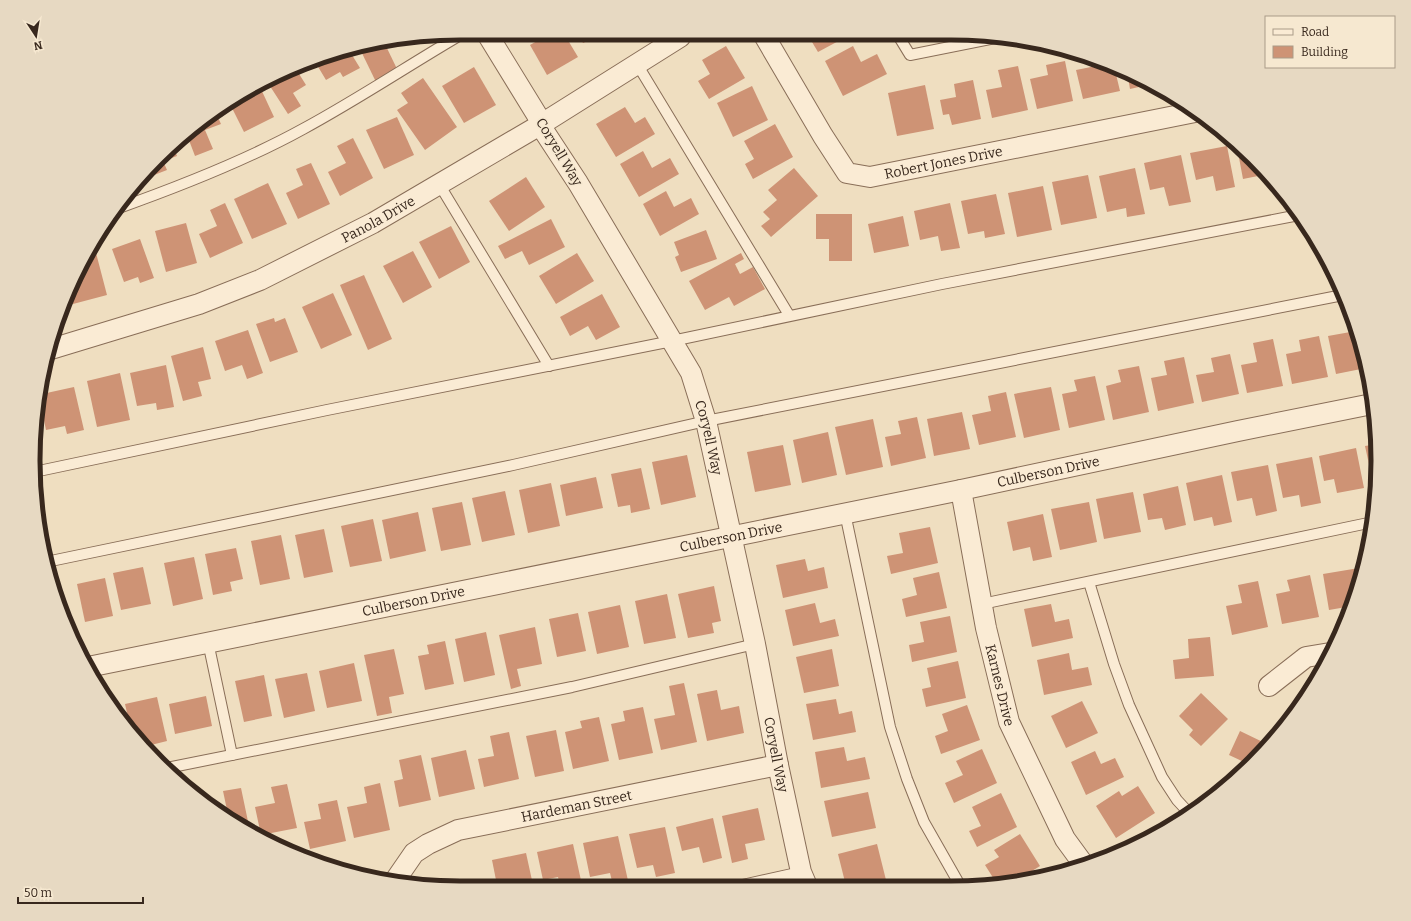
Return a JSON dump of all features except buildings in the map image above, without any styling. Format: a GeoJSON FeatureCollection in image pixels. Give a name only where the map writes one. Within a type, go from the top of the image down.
{"type":"FeatureCollection","features":[{"type":"Feature","properties":{"kind":"street","name":"Coryell Way"},"geometry":{"type":"LineString","coordinates":[[491,40],[540,120],[540,125],[578,183],[691,373],[706,421],[730,536],[755,644],[778,765],[804,879]]}},
{"type":"Feature","properties":{"kind":"street","name":"Panola Drive"},"geometry":{"type":"LineString","coordinates":[[55,348],[199,304],[260,280],[373,223],[540,125],[675,40]]}},
{"type":"Feature","properties":{"kind":"street","name":"Robert Jones Drive"},"geometry":{"type":"LineString","coordinates":[[767,40],[823,136],[847,172],[870,177],[1187,114]]}},
{"type":"Feature","properties":{"kind":"street","name":"Culberson Drive"},"geometry":{"type":"LineString","coordinates":[[93,666],[961,490],[1367,405]]}},
{"type":"Feature","properties":{"kind":"street","name":"Karnes Drive"},"geometry":{"type":"LineString","coordinates":[[961,490],[986,628],[1009,722],[1065,839],[1081,861]]}},
{"type":"Feature","properties":{"kind":"street"},"geometry":{"type":"LineString","coordinates":[[1269,686],[1306,657],[1324,654]]}},
{"type":"Feature","properties":{"kind":"street","name":"Hardeman Street"},"geometry":{"type":"LineString","coordinates":[[398,876],[414,853],[428,844],[458,830],[778,765]]}},
{"type":"Feature","properties":{"kind":"lane"},"geometry":{"type":"LineString","coordinates":[[127,205],[243,158],[303,129],[451,40]]}},
{"type":"Feature","properties":{"kind":"lane"},"geometry":{"type":"LineString","coordinates":[[901,40],[910,55],[979,41]]}},
{"type":"Feature","properties":{"kind":"lane"},"geometry":{"type":"LineString","coordinates":[[637,64],[789,315]]}},
{"type":"Feature","properties":{"kind":"lane"},"geometry":{"type":"LineString","coordinates":[[440,184],[549,366]]}},
{"type":"Feature","properties":{"kind":"lane"},"geometry":{"type":"LineString","coordinates":[[40,471],[672,341],[789,315],[1292,216]]}},
{"type":"Feature","properties":{"kind":"lane"},"geometry":{"type":"LineString","coordinates":[[52,561],[505,467],[706,421],[1337,296]]}},
{"type":"Feature","properties":{"kind":"lane"},"geometry":{"type":"LineString","coordinates":[[845,513],[890,727],[907,779],[924,822],[957,881]]}},
{"type":"Feature","properties":{"kind":"lane"},"geometry":{"type":"LineString","coordinates":[[982,604],[1366,524]]}},
{"type":"Feature","properties":{"kind":"lane"},"geometry":{"type":"LineString","coordinates":[[1089,582],[1114,664],[1129,705],[1162,777],[1177,800],[1185,809]]}},
{"type":"Feature","properties":{"kind":"lane"},"geometry":{"type":"LineString","coordinates":[[208,642],[232,755]]}},
{"type":"Feature","properties":{"kind":"lane"},"geometry":{"type":"LineString","coordinates":[[172,767],[572,687],[755,644]]}},
{"type":"Feature","properties":{"kind":"lane"},"geometry":{"type":"LineString","coordinates":[[785,881],[804,879]]}}]}
